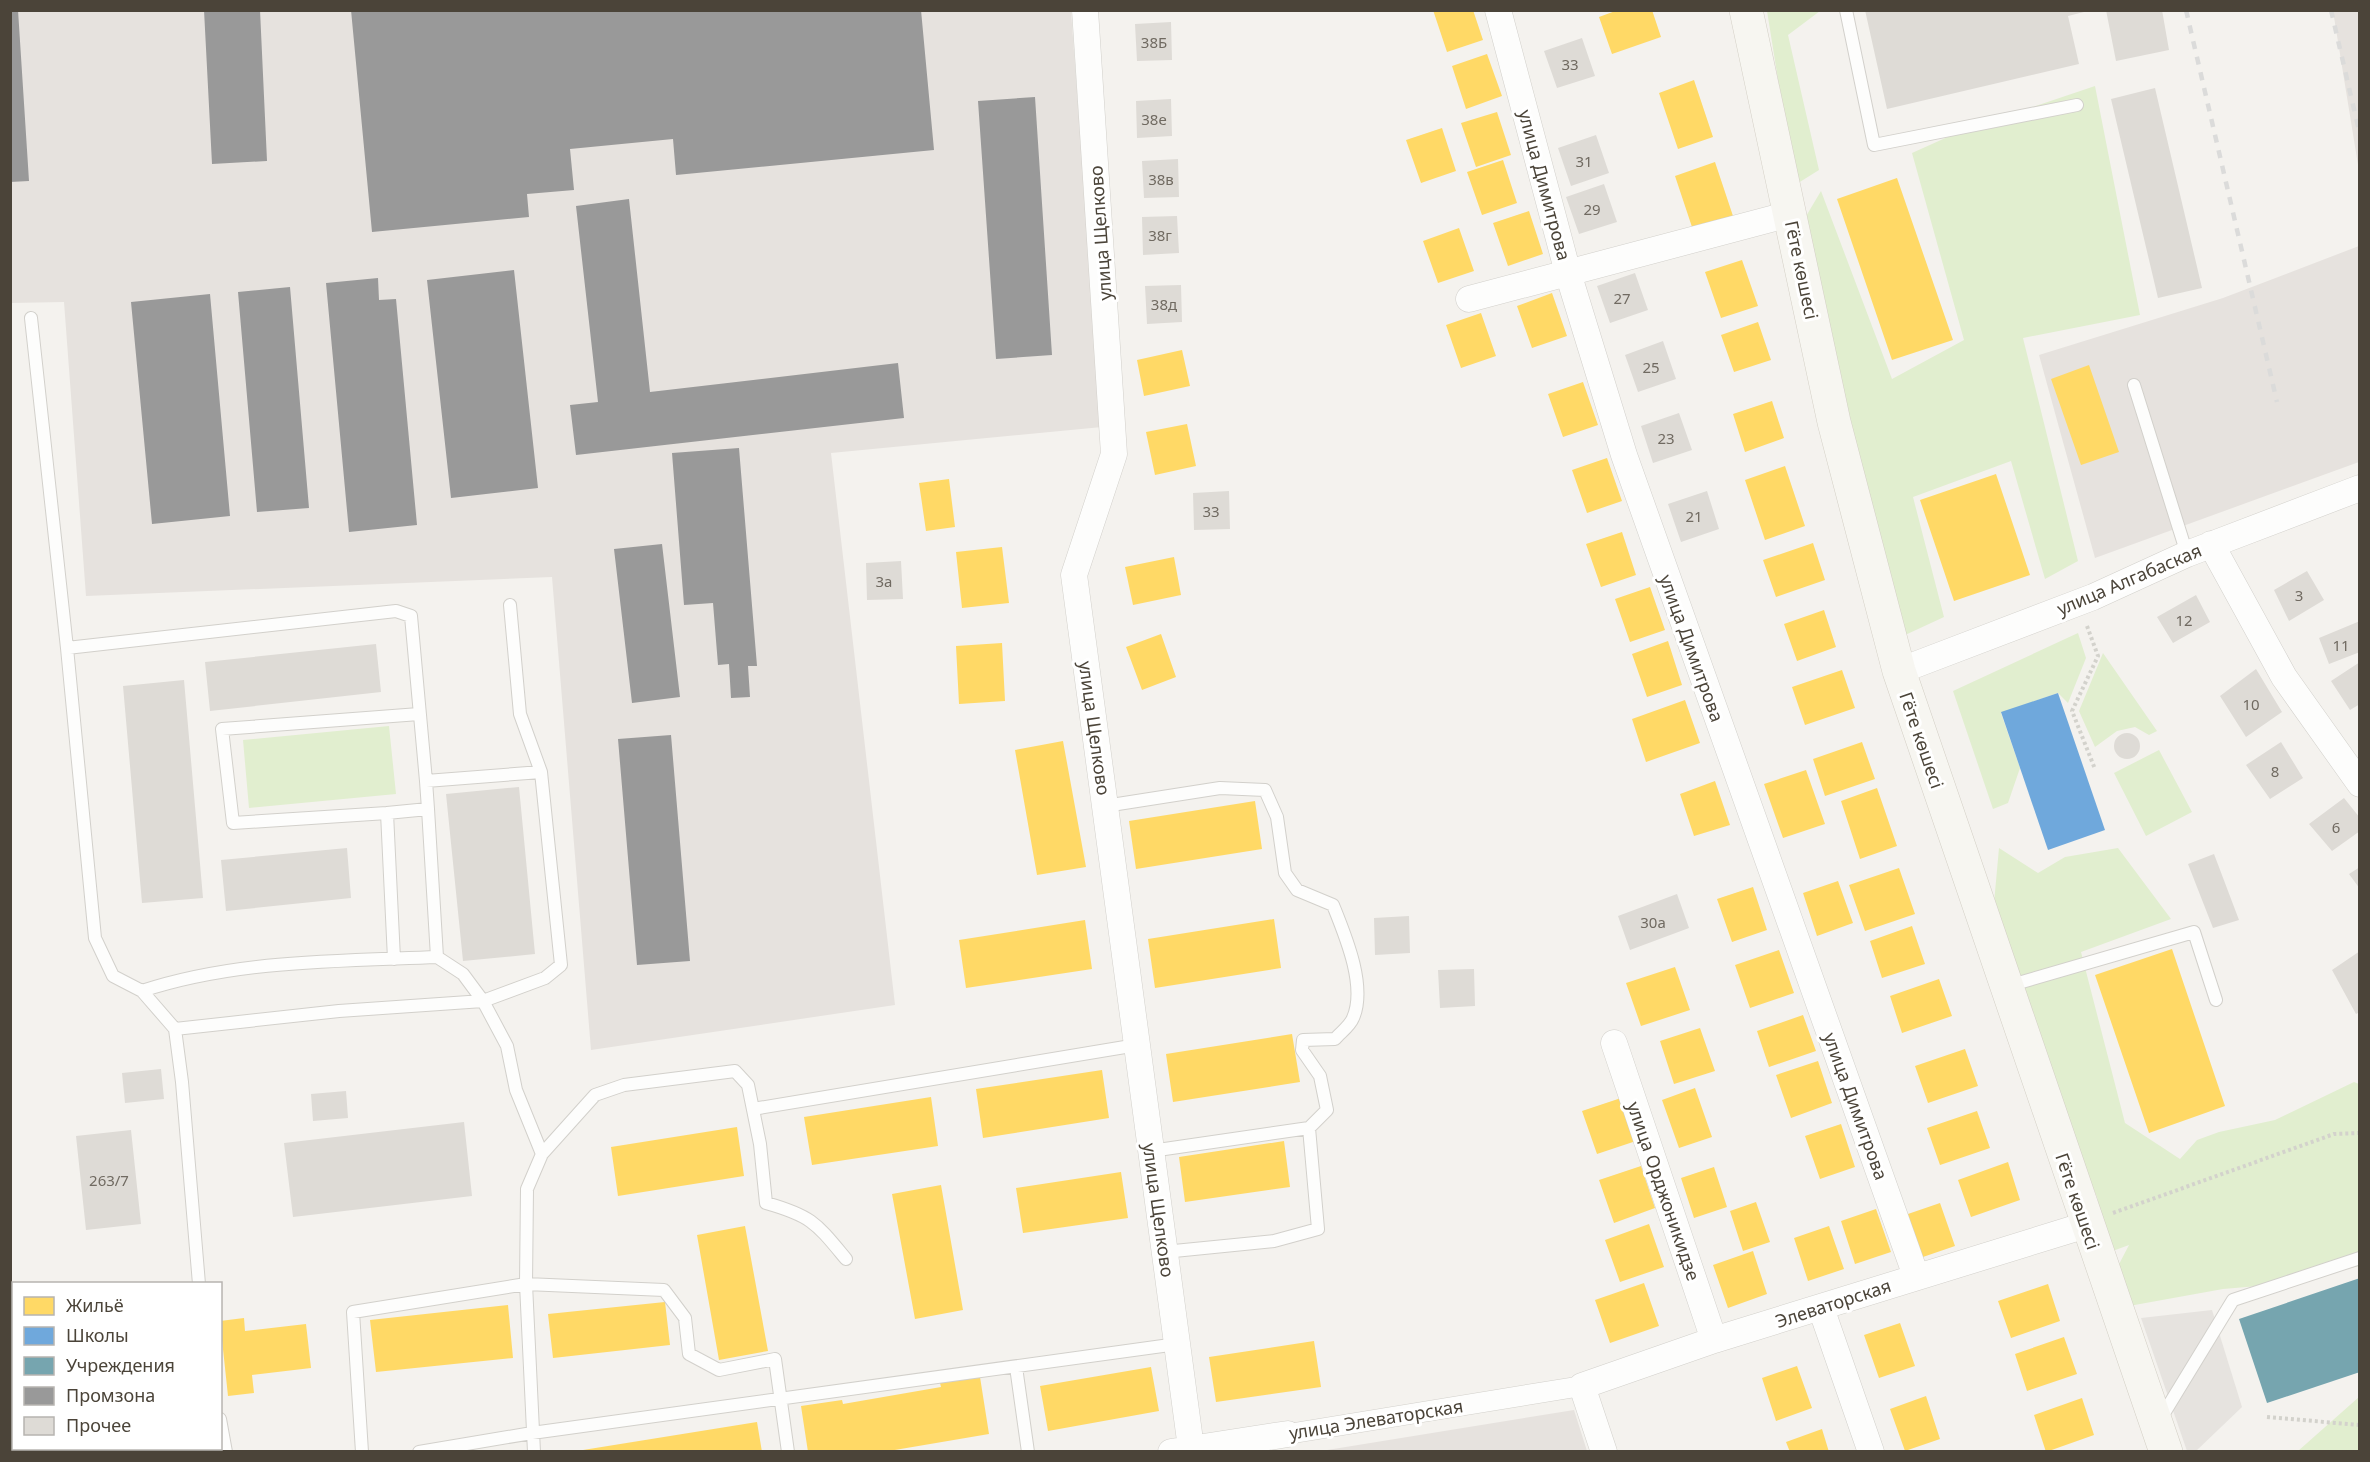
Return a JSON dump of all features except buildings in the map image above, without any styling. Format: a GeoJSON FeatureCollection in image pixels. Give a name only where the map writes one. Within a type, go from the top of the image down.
{"type":"FeatureCollection","features":[{"type":"Feature","properties":{"kind":"main road","name":"Гёте көшесі"},"geometry":{"type":"LineString","coordinates":[[1746,10],[1834,422],[1899,671],[2086,1225],[2161,1439]]}},
{"type":"Feature","properties":{"kind":"street","name":"улица Щелково"},"geometry":{"type":"LineString","coordinates":[[1085,10],[1114,454],[1074,575],[1177,1344],[1181,1450]]}},
{"type":"Feature","properties":{"kind":"street","name":"улица Димитрова"},"geometry":{"type":"LineString","coordinates":[[1498,10],[1568,273],[1624,455],[1916,1276]]}},
{"type":"Feature","properties":{"kind":"street"},"geometry":{"type":"LineString","coordinates":[[1469,299],[1790,214]]}},
{"type":"Feature","properties":{"kind":"street","name":"улица Алгабаская"},"geometry":{"type":"LineString","coordinates":[[1899,671],[2078,602],[2211,544],[2360,488]]}},
{"type":"Feature","properties":{"kind":"street"},"geometry":{"type":"LineString","coordinates":[[2211,544],[2284,677],[2360,784]]}},
{"type":"Feature","properties":{"kind":"street","name":"улица Орджоникидзе"},"geometry":{"type":"LineString","coordinates":[[1614,1043],[1714,1340]]}},
{"type":"Feature","properties":{"kind":"street","name":"Элеваторская"},"geometry":{"type":"LineString","coordinates":[[1582,1386],[1714,1340],[2086,1225]]}},
{"type":"Feature","properties":{"kind":"street"},"geometry":{"type":"LineString","coordinates":[[1821,1308],[1871,1452]]}},
{"type":"Feature","properties":{"kind":"street"},"geometry":{"type":"LineString","coordinates":[[1582,1386],[1604,1452]]}},
{"type":"Feature","properties":{"kind":"street","name":"улица Элеваторская"},"geometry":{"type":"LineString","coordinates":[[1181,1450],[1582,1386]]}},
{"type":"Feature","properties":{"kind":"lane"},"geometry":{"type":"LineString","coordinates":[[1846,10],[1874,145],[2076,105]]}},
{"type":"Feature","properties":{"kind":"lane"},"geometry":{"type":"LineString","coordinates":[[31,318],[67,648],[95,938],[113,976],[142,991],[175,1029],[182,1082],[199,1282]]}},
{"type":"Feature","properties":{"kind":"lane"},"geometry":{"type":"LineString","coordinates":[[2134,385],[2187,554]]}},
{"type":"Feature","properties":{"kind":"lane"},"geometry":{"type":"LineString","coordinates":[[175,1029],[339,1011],[483,1002],[545,978],[561,965],[541,772],[520,714],[510,605]]}},
{"type":"Feature","properties":{"kind":"lane"},"geometry":{"type":"LineString","coordinates":[[67,648],[396,610],[411,616],[426,781],[437,957]]}},
{"type":"Feature","properties":{"kind":"lane"},"geometry":{"type":"LineString","coordinates":[[419,714],[222,729],[233,823],[428,809]]}},
{"type":"Feature","properties":{"kind":"lane"},"geometry":{"type":"LineString","coordinates":[[426,781],[541,772]]}},
{"type":"Feature","properties":{"kind":"lane"},"geometry":{"type":"LineString","coordinates":[[1105,806],[1220,788],[1265,790],[1277,817],[1286,873],[1297,890],[1333,905],[1347,941],[1356,978],[1353,1019],[1335,1039],[1303,1040],[1302,1050],[1320,1076],[1328,1110],[1309,1128],[1151,1151]]}},
{"type":"Feature","properties":{"kind":"lane"},"geometry":{"type":"LineString","coordinates":[[387,813],[394,959]]}},
{"type":"Feature","properties":{"kind":"lane"},"geometry":{"type":"LineString","coordinates":[[2007,987],[2194,932],[2216,1000]]}},
{"type":"Feature","properties":{"kind":"lane"},"geometry":{"type":"LineString","coordinates":[[142,991],[182,978],[236,971],[332,960],[437,957],[463,974],[483,1002],[507,1046],[516,1089],[542,1154]]}},
{"type":"Feature","properties":{"kind":"lane"},"geometry":{"type":"LineString","coordinates":[[753,1109],[1137,1045]]}},
{"type":"Feature","properties":{"kind":"lane"},"geometry":{"type":"LineString","coordinates":[[534,1452],[526,1284],[527,1190],[542,1154],[595,1095],[624,1085],[735,1071],[748,1085],[760,1144],[766,1203],[799,1212],[819,1227],[846,1259]]}},
{"type":"Feature","properties":{"kind":"lane"},"geometry":{"type":"LineString","coordinates":[[1164,1252],[1274,1241],[1318,1229],[1310,1163],[1309,1128]]}},
{"type":"Feature","properties":{"kind":"lane"},"geometry":{"type":"LineString","coordinates":[[2161,1439],[2233,1300],[2360,1258]]}},
{"type":"Feature","properties":{"kind":"lane"},"geometry":{"type":"LineString","coordinates":[[362,1452],[353,1312],[526,1284],[664,1290],[685,1318],[689,1353],[719,1370],[775,1359],[788,1452]]}},
{"type":"Feature","properties":{"kind":"lane"},"geometry":{"type":"LineString","coordinates":[[419,1452],[532,1433],[1177,1344]]}},
{"type":"Feature","properties":{"kind":"lane"},"geometry":{"type":"LineString","coordinates":[[1016,1366],[1028,1452]]}},
{"type":"Feature","properties":{"kind":"lane"},"geometry":{"type":"LineString","coordinates":[[222,1430],[226,1452]]}},
{"type":"Feature","properties":{"kind":"path"},"geometry":{"type":"LineString","coordinates":[[2078,602],[2098,656],[2072,711],[2095,769]]}},
{"type":"Feature","properties":{"kind":"path"},"geometry":{"type":"LineString","coordinates":[[2086,1225],[2112,1213],[2334,1134],[2360,1133]]}},
{"type":"Feature","properties":{"kind":"path"},"geometry":{"type":"LineString","coordinates":[[2267,1417],[2360,1425]]}},
{"type":"Feature","properties":{"kind":"shaded area"},"geometry":{"type":"Polygon","coordinates":[[[10,11],[1071,11],[1102,427],[831,453],[895,1005],[591,1050],[552,577],[86,596],[64,302],[11,303],[10,11]]]}},
{"type":"Feature","properties":{"kind":"shaded area"},"geometry":{"type":"Polygon","coordinates":[[[2333,11],[2359,11],[2359,171],[2333,11]]]}},
{"type":"Feature","properties":{"kind":"shaded area"},"geometry":{"type":"Polygon","coordinates":[[[2359,246],[2359,462],[2095,558],[2039,355],[2223,298],[2359,246]]]}},
{"type":"Feature","properties":{"kind":"shaded area"},"geometry":{"type":"Polygon","coordinates":[[[2212,1310],[2242,1407],[2196,1451],[2187,1451],[2141,1318],[2212,1310]]]}},
{"type":"Feature","properties":{"kind":"shaded area"},"geometry":{"type":"Polygon","coordinates":[[[1574,1410],[1587,1451],[1321,1451],[1574,1410]]]}},
{"type":"Feature","properties":{"kind":"green space"},"geometry":{"type":"Polygon","coordinates":[[[1767,11],[1820,11],[1788,35],[1819,170],[1795,185],[1767,11]]]}},
{"type":"Feature","properties":{"kind":"green space"},"geometry":{"type":"Polygon","coordinates":[[[2095,86],[2140,315],[2023,338],[2078,561],[2045,579],[2011,461],[1913,497],[1944,617],[1903,636],[1799,228],[1821,191],[1892,379],[1964,340],[1912,153],[1961,131],[2095,86]]]}},
{"type":"Feature","properties":{"kind":"green space"},"geometry":{"type":"Polygon","coordinates":[[[2078,633],[2086,658],[2068,703],[2058,693],[2001,713],[2020,768],[2008,803],[1993,809],[1953,691],[2078,633]]]}},
{"type":"Feature","properties":{"kind":"green space"},"geometry":{"type":"Polygon","coordinates":[[[2103,653],[2157,731],[2149,735],[2135,727],[2117,731],[2095,747],[2079,711],[2103,653]]]}},
{"type":"Feature","properties":{"kind":"green space"},"geometry":{"type":"Polygon","coordinates":[[[389,726],[396,794],[249,808],[243,740],[389,726]]]}},
{"type":"Feature","properties":{"kind":"green space"},"geometry":{"type":"Polygon","coordinates":[[[2159,750],[2192,812],[2146,836],[2114,773],[2159,750]]]}},
{"type":"Feature","properties":{"kind":"green space"},"geometry":{"type":"Polygon","coordinates":[[[1999,848],[2038,873],[2065,857],[2118,848],[2171,919],[2081,952],[2125,1123],[2180,1159],[2197,1140],[2219,1132],[2275,1120],[2354,1082],[2359,1084],[2359,1266],[2282,1284],[2223,1289],[2129,1306],[2117,1268],[2129,1245],[2110,1252],[2097,1197],[2082,1161],[1994,903],[1999,848]]]}},
{"type":"Feature","properties":{"kind":"green space"},"geometry":{"type":"Polygon","coordinates":[[[2359,1397],[2359,1451],[2298,1451],[2359,1397]]]}},
{"type":"Feature","properties":{"kind":"railway"},"geometry":{"type":"LineString","coordinates":[[2186,10],[2277,402]]}},
{"type":"Feature","properties":{"kind":"railway"},"geometry":{"type":"LineString","coordinates":[[2331,10],[2360,135]]}}]}
